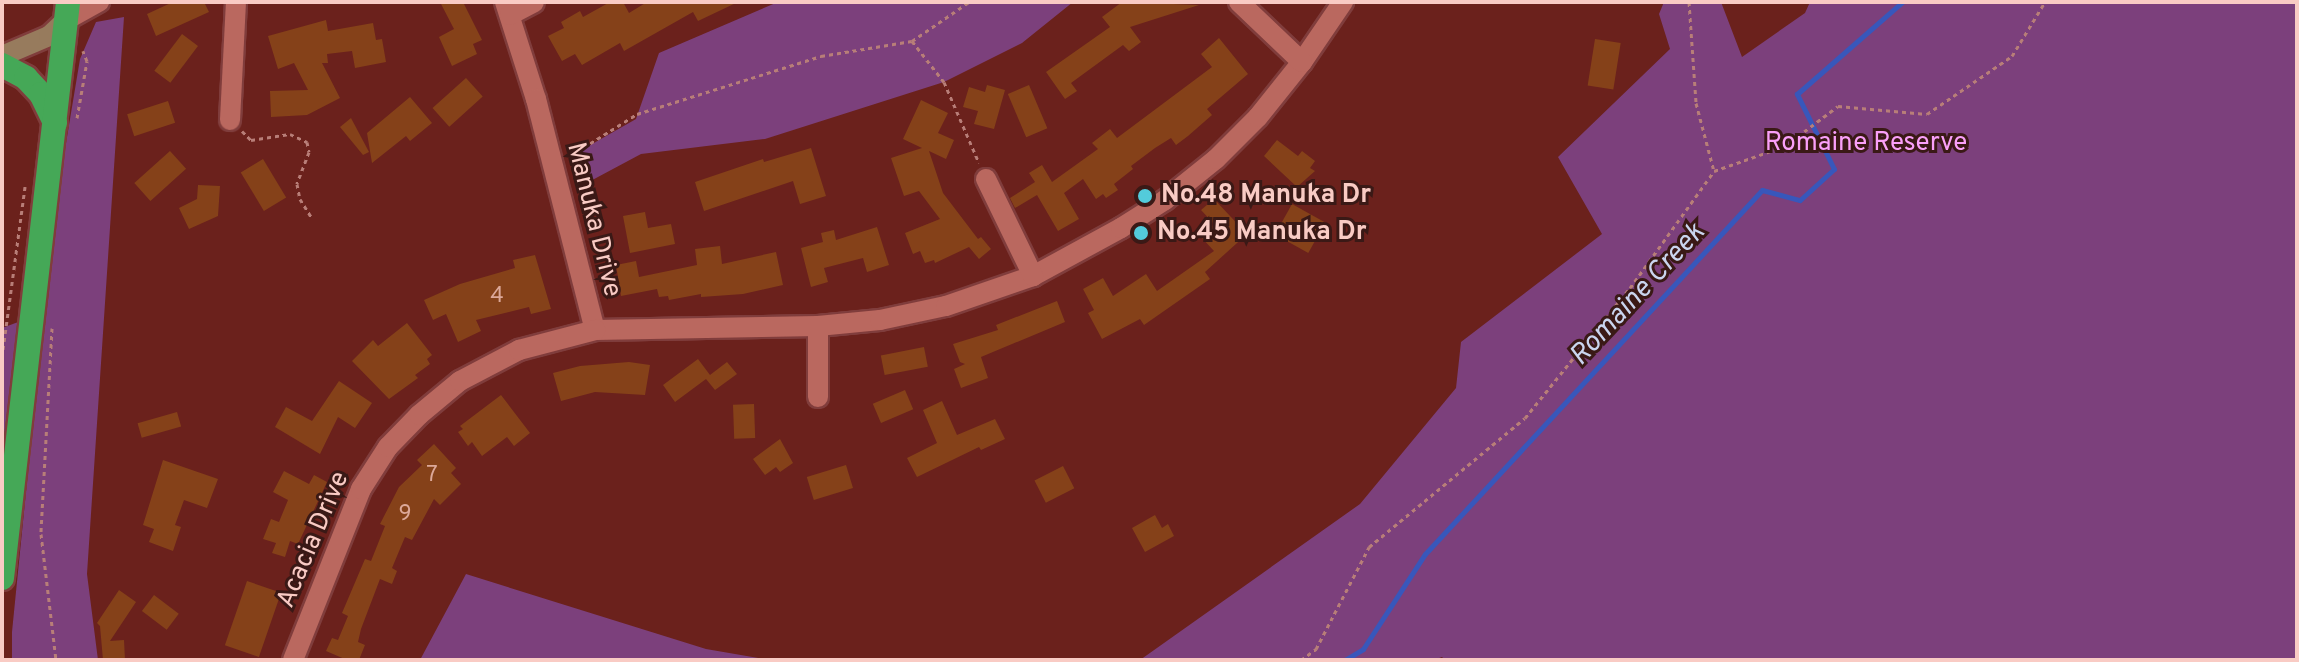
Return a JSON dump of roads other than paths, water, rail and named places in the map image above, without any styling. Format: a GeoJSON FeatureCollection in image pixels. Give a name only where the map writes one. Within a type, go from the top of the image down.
{"type":"FeatureCollection","features":[{"type":"Feature","properties":{"kind":"highway"},"geometry":{"type":"LineString","coordinates":[[2,578],[65,127],[67,11]]}},
{"type":"Feature","properties":{"kind":"highway"},"geometry":{"type":"LineString","coordinates":[[2,65],[26,78],[65,127]]}},
{"type":"Feature","properties":{"kind":"street"},"geometry":{"type":"LineString","coordinates":[[2,56],[49,36],[67,11],[99,2]]}},
{"type":"Feature","properties":{"kind":"street"},"geometry":{"type":"LineString","coordinates":[[230,120],[236,2]]}},
{"type":"Feature","properties":{"kind":"street"},"geometry":{"type":"LineString","coordinates":[[508,8],[534,2]]}},
{"type":"Feature","properties":{"kind":"street"},"geometry":{"type":"LineString","coordinates":[[1239,2],[1302,62]]}},
{"type":"Feature","properties":{"kind":"street","name":"Manuka Drive"},"geometry":{"type":"LineString","coordinates":[[508,8],[595,330],[818,326],[880,320],[946,306],[1033,276],[1165,200],[1247,128],[1302,62],[1343,2]]}},
{"type":"Feature","properties":{"kind":"street"},"geometry":{"type":"LineString","coordinates":[[986,179],[1033,276]]}},
{"type":"Feature","properties":{"kind":"street"},"geometry":{"type":"LineString","coordinates":[[818,326],[818,397]]}},
{"type":"Feature","properties":{"kind":"street","name":"Acacia Drive"},"geometry":{"type":"LineString","coordinates":[[293,660],[361,489],[388,447],[419,415],[460,381],[519,350],[595,330]]}},
{"type":"Feature","properties":{"kind":"waterway","name":"Romaine Creek"},"geometry":{"type":"LineString","coordinates":[[1345,660],[1363,649],[1425,554],[1762,190],[1800,200],[1834,169],[1797,94],[1902,2]]}},
{"type":"Feature","properties":{"kind":"place","name":"No.48 Manuka Dr"},"geometry":{"type":"Point","coordinates":[1145,196]}},
{"type":"Feature","properties":{"kind":"place","name":"No.45 Manuka Dr"},"geometry":{"type":"Point","coordinates":[1141,233]}},
{"type":"Feature","properties":{"kind":"park label","name":"Romaine Reserve"},"geometry":{"type":"Point","coordinates":[1866,144]}}]}
